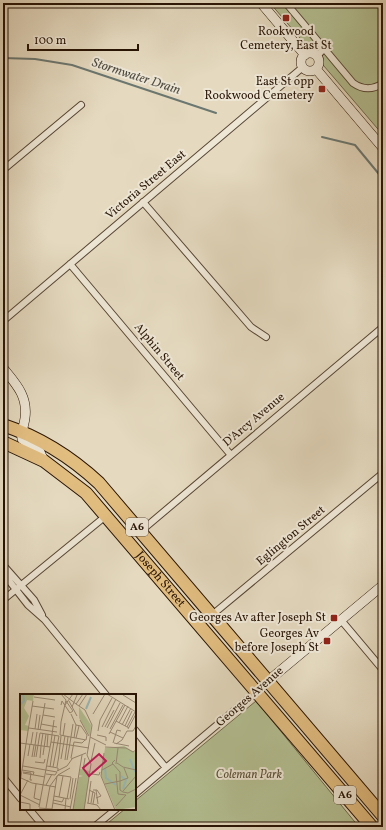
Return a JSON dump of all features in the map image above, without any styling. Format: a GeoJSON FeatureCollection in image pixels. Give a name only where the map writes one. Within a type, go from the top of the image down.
{"type":"FeatureCollection","features":[{"type":"Feature","properties":{"kind":"highway","name":"A6"},"geometry":{"type":"LineString","coordinates":[[3,425],[22,428]]}},
{"type":"Feature","properties":{"kind":"highway","name":"Joseph Street"},"geometry":{"type":"LineString","coordinates":[[22,428],[62,454],[89,474],[141,531],[383,816]]}},
{"type":"Feature","properties":{"kind":"highway","name":"A6"},"geometry":{"type":"LineString","coordinates":[[3,442],[44,461]]}},
{"type":"Feature","properties":{"kind":"highway","name":"Joseph Street"},"geometry":{"type":"LineString","coordinates":[[44,461],[86,493],[107,515],[372,827]]}},
{"type":"Feature","properties":{"kind":"highway","name":"Georges Avenue"},"geometry":{"type":"LineString","coordinates":[[256,692],[268,682]]}},
{"type":"Feature","properties":{"kind":"main road"},"geometry":{"type":"LineString","coordinates":[[261,3],[305,55]]}},
{"type":"Feature","properties":{"kind":"main road"},"geometry":{"type":"LineString","coordinates":[[311,53],[317,56],[319,63],[316,69],[309,71],[303,67],[301,61],[305,55],[311,53]]}},
{"type":"Feature","properties":{"kind":"main road"},"geometry":{"type":"LineString","coordinates":[[316,69],[383,148]]}},
{"type":"Feature","properties":{"kind":"main road"},"geometry":{"type":"LineString","coordinates":[[3,371],[23,395],[25,411],[22,428]]}},
{"type":"Feature","properties":{"kind":"main road","name":"Joseph Street"},"geometry":{"type":"LineString","coordinates":[[22,428],[22,440],[40,452],[44,461]]}},
{"type":"Feature","properties":{"kind":"main road","name":"Georges Avenue"},"geometry":{"type":"LineString","coordinates":[[268,682],[383,585]]}},
{"type":"Feature","properties":{"kind":"street"},"geometry":{"type":"LineString","coordinates":[[286,3],[349,78],[358,86],[370,88],[383,83]]}},
{"type":"Feature","properties":{"kind":"street"},"geometry":{"type":"LineString","coordinates":[[317,56],[324,49]]}},
{"type":"Feature","properties":{"kind":"street","name":"Victoria Street East"},"geometry":{"type":"LineString","coordinates":[[3,321],[303,67]]}},
{"type":"Feature","properties":{"kind":"street"},"geometry":{"type":"LineString","coordinates":[[3,170],[81,105]]}},
{"type":"Feature","properties":{"kind":"street"},"geometry":{"type":"LineString","coordinates":[[143,202],[251,327],[266,337]]}},
{"type":"Feature","properties":{"kind":"street","name":"Alphin Street"},"geometry":{"type":"LineString","coordinates":[[70,264],[230,454]]}},
{"type":"Feature","properties":{"kind":"street","name":"D'Arcy Avenue"},"geometry":{"type":"LineString","coordinates":[[141,531],[230,454],[383,326]]}},
{"type":"Feature","properties":{"kind":"street","name":"Eglington Street"},"geometry":{"type":"LineString","coordinates":[[212,615],[383,473]]}},
{"type":"Feature","properties":{"kind":"street"},"geometry":{"type":"LineString","coordinates":[[3,600],[107,515]]}},
{"type":"Feature","properties":{"kind":"street"},"geometry":{"type":"LineString","coordinates":[[3,565],[34,600],[45,620]]}},
{"type":"Feature","properties":{"kind":"street"},"geometry":{"type":"LineString","coordinates":[[3,573],[28,605],[45,620],[105,694]]}},
{"type":"Feature","properties":{"kind":"street"},"geometry":{"type":"LineString","coordinates":[[341,620],[383,670]]}},
{"type":"Feature","properties":{"kind":"street","name":"Georges Avenue"},"geometry":{"type":"LineString","coordinates":[[136,793],[256,692]]}},
{"type":"Feature","properties":{"kind":"street"},"geometry":{"type":"LineString","coordinates":[[136,731],[166,768]]}},
{"type":"Feature","properties":{"kind":"street"},"geometry":{"type":"LineString","coordinates":[[3,777],[20,798]]}},
{"type":"Feature","properties":{"kind":"street"},"geometry":{"type":"LineString","coordinates":[[30,810],[44,827]]}},
{"type":"Feature","properties":{"kind":"street"},"geometry":{"type":"LineString","coordinates":[[94,827],[115,810]]}},
{"type":"Feature","properties":{"kind":"green space"},"geometry":{"type":"Polygon","coordinates":[[[270,3],[383,3],[383,135],[270,3]]]}},
{"type":"Feature","properties":{"kind":"green space","name":"Coleman Park"},"geometry":{"type":"Polygon","coordinates":[[[256,701],[359,827],[103,827],[124,810],[136,810],[136,800],[256,701]]]}},
{"type":"Feature","properties":{"kind":"waterway","name":"Stormwater Drain"},"geometry":{"type":"LineString","coordinates":[[3,58],[35,59],[72,65],[216,113]]}},
{"type":"Feature","properties":{"kind":"waterway"},"geometry":{"type":"LineString","coordinates":[[322,137],[355,145],[383,179]]}},
{"type":"Feature","properties":{"kind":"place","name":"Rookwood Cemetery, East St"},"geometry":{"type":"Point","coordinates":[286,18]}},
{"type":"Feature","properties":{"kind":"place","name":"East St opp Rookwood Cemetery"},"geometry":{"type":"Point","coordinates":[322,89]}},
{"type":"Feature","properties":{"kind":"place","name":"Georges Av after Joseph St"},"geometry":{"type":"Point","coordinates":[334,618]}},
{"type":"Feature","properties":{"kind":"place","name":"Georges Av before Joseph St"},"geometry":{"type":"Point","coordinates":[327,641]}}]}
